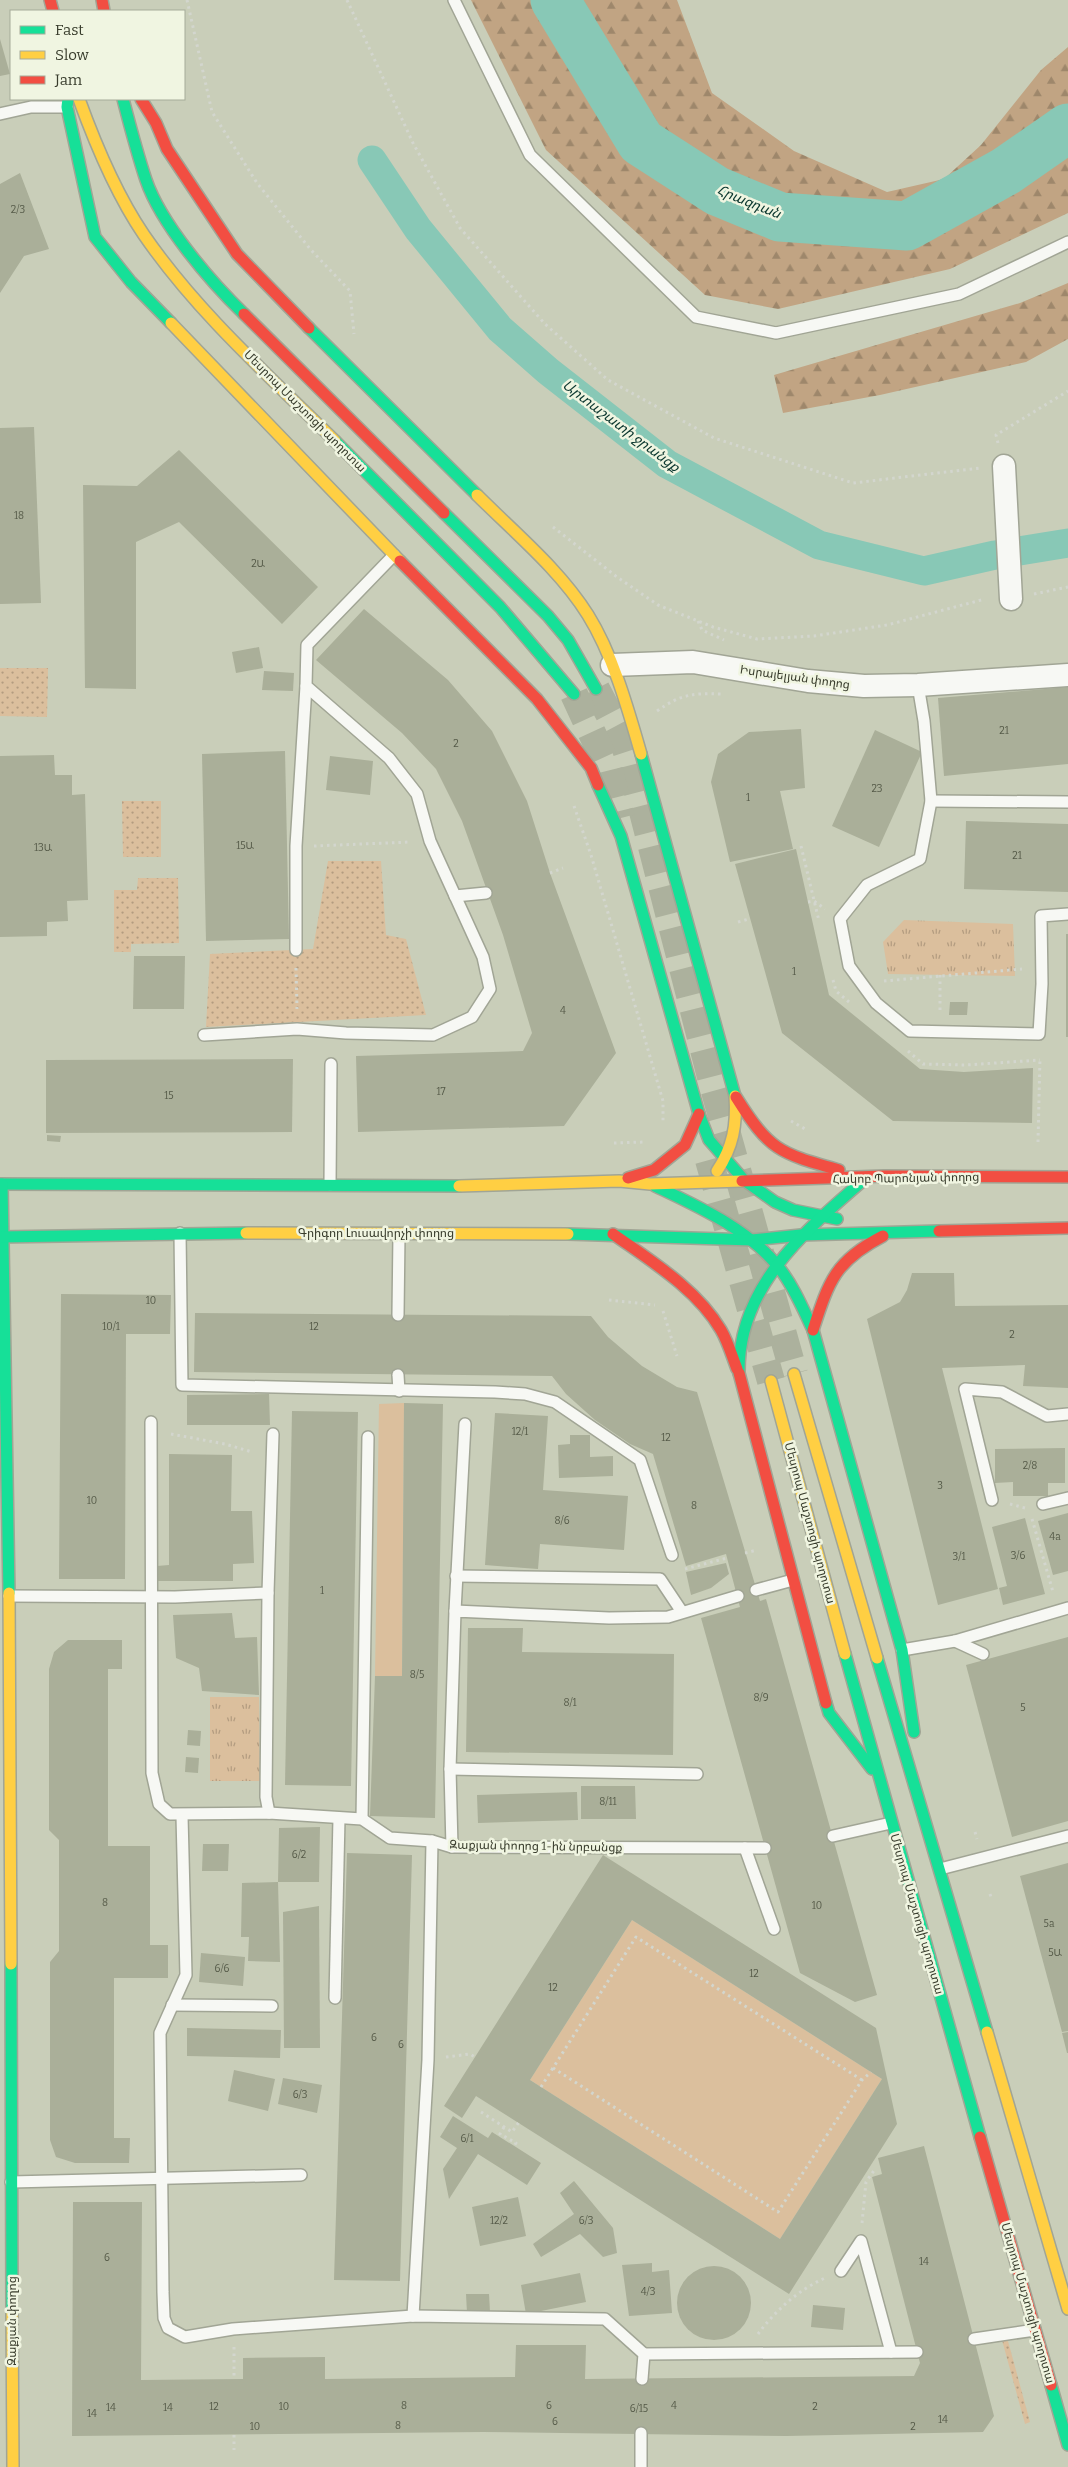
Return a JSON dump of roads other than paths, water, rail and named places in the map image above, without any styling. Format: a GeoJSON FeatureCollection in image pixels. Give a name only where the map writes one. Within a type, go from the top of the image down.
{"type":"FeatureCollection","features":[{"type":"Feature","properties":{"kind":"main road","name":"Մեսրոպ Մաշտոցի պողոտա"},"geometry":{"type":"LineString","coordinates":[[79,100],[91,132],[120,195],[144,235],[164,261],[219,325],[500,607],[574,694]]}},
{"type":"Feature","properties":{"kind":"main road","name":"Մեսրոպ Մաշտոցի պողոտա"},"geometry":{"type":"LineString","coordinates":[[122,100],[146,181],[164,217],[187,249],[236,307],[548,616],[568,640],[596,689]]}},
{"type":"Feature","properties":{"kind":"main road"},"geometry":{"type":"LineString","coordinates":[[142,100],[156,123],[167,149],[237,254],[563,581],[589,616],[612,665],[632,722],[735,1096],[737,1128],[725,1160],[708,1182],[677,1214]]}},
{"type":"Feature","properties":{"kind":"main road"},"geometry":{"type":"LineString","coordinates":[[68,103],[95,237],[131,282],[481,645],[537,699],[592,768],[621,836],[699,1114],[709,1140],[744,1180],[775,1202],[793,1210],[823,1215],[890,1233]]}},
{"type":"Feature","properties":{"kind":"main road"},"geometry":{"type":"LineString","coordinates":[[735,1096],[754,1126],[775,1146],[807,1160],[867,1177]]}},
{"type":"Feature","properties":{"kind":"main road"},"geometry":{"type":"LineString","coordinates":[[619,1181],[654,1170],[685,1145],[699,1114]]}},
{"type":"Feature","properties":{"kind":"main road"},"geometry":{"type":"LineString","coordinates":[[739,1373],[740,1340],[752,1304],[776,1264],[801,1235],[867,1177]]}},
{"type":"Feature","properties":{"kind":"main road","name":"Հակոբ Պարոնյան փողոց"},"geometry":{"type":"LineString","coordinates":[[744,1180],[867,1177],[1068,1177]]}},
{"type":"Feature","properties":{"kind":"main road"},"geometry":{"type":"LineString","coordinates":[[1,1184],[480,1186],[619,1181],[650,1184],[744,1180]]}},
{"type":"Feature","properties":{"kind":"main road","name":"Զաքյան փողոց"},"geometry":{"type":"LineString","coordinates":[[1,1184],[8,1596],[13,2467]]}},
{"type":"Feature","properties":{"kind":"main road"},"geometry":{"type":"LineString","coordinates":[[650,1184],[689,1203],[752,1240],[776,1264],[797,1296],[813,1330],[902,1650],[929,1832]]}},
{"type":"Feature","properties":{"kind":"main road"},"geometry":{"type":"LineString","coordinates":[[613,1234],[651,1224]]}},
{"type":"Feature","properties":{"kind":"main road"},"geometry":{"type":"LineString","coordinates":[[752,1240],[801,1235],[1068,1228]]}},
{"type":"Feature","properties":{"kind":"main road","name":"Գրիգոր Լուսավորչի փողոց"},"geometry":{"type":"LineString","coordinates":[[2,1236],[180,1233],[613,1234],[752,1240]]}},
{"type":"Feature","properties":{"kind":"main road"},"geometry":{"type":"LineString","coordinates":[[813,1330],[825,1292],[839,1265],[864,1245],[890,1233]]}},
{"type":"Feature","properties":{"kind":"main road"},"geometry":{"type":"LineString","coordinates":[[613,1234],[667,1272],[698,1302],[718,1325],[739,1373],[829,1713],[881,1780]]}},
{"type":"Feature","properties":{"kind":"main road","name":"Մեսրոպ Մաշտոցի պողոտա"},"geometry":{"type":"LineString","coordinates":[[794,1374],[1068,2309]]}},
{"type":"Feature","properties":{"kind":"main road","name":"Մեսրոպ Մաշտոցի պողոտա"},"geometry":{"type":"LineString","coordinates":[[771,1382],[881,1780],[891,1823],[1068,2445]]}},
{"type":"Feature","properties":{"kind":"street"},"geometry":{"type":"LineString","coordinates":[[1004,466],[1011,596]]}},
{"type":"Feature","properties":{"kind":"street","name":"Իսրայելյան փողոց"},"geometry":{"type":"LineString","coordinates":[[612,665],[693,662],[808,681],[864,686],[918,686],[1068,674]]}},
{"type":"Feature","properties":{"kind":"lane"},"geometry":{"type":"LineString","coordinates":[[454,0],[530,155],[696,317],[776,334],[959,294],[1068,242]]}},
{"type":"Feature","properties":{"kind":"lane"},"geometry":{"type":"LineString","coordinates":[[0,114],[31,107],[68,103]]}},
{"type":"Feature","properties":{"kind":"lane"},"geometry":{"type":"LineString","coordinates":[[296,950],[296,846],[307,645],[394,555]]}},
{"type":"Feature","properties":{"kind":"lane"},"geometry":{"type":"LineString","coordinates":[[204,1035],[297,1029],[346,1033],[433,1035],[472,1017],[490,989],[483,957],[430,841],[417,794],[395,766],[306,686]]}},
{"type":"Feature","properties":{"kind":"lane"},"geometry":{"type":"LineString","coordinates":[[918,686],[924,721],[931,802],[920,859],[867,885],[840,919],[849,966],[876,1003],[910,1031],[1039,1034],[1042,967],[1041,916],[1068,914]]}},
{"type":"Feature","properties":{"kind":"lane"},"geometry":{"type":"LineString","coordinates":[[931,802],[1068,802]]}},
{"type":"Feature","properties":{"kind":"lane"},"geometry":{"type":"LineString","coordinates":[[455,896],[486,893]]}},
{"type":"Feature","properties":{"kind":"lane"},"geometry":{"type":"LineString","coordinates":[[330,1185],[331,1064]]}},
{"type":"Feature","properties":{"kind":"lane"},"geometry":{"type":"LineString","coordinates":[[180,1233],[182,1385],[398,1392],[494,1392],[525,1394],[555,1402],[640,1460],[672,1555]]}},
{"type":"Feature","properties":{"kind":"lane"},"geometry":{"type":"LineString","coordinates":[[398,1315],[399,1233]]}},
{"type":"Feature","properties":{"kind":"lane"},"geometry":{"type":"LineString","coordinates":[[398,1375],[398,1392]]}},
{"type":"Feature","properties":{"kind":"lane"},"geometry":{"type":"LineString","coordinates":[[992,1500],[965,1389],[1002,1392],[1047,1416],[1068,1414]]}},
{"type":"Feature","properties":{"kind":"lane"},"geometry":{"type":"LineString","coordinates":[[452,1847],[450,1769],[456,1576],[465,1424]]}},
{"type":"Feature","properties":{"kind":"lane"},"geometry":{"type":"LineString","coordinates":[[151,1426],[152,1773],[159,1804],[170,1814],[182,1816],[269,1814],[362,1819],[368,1437]]}},
{"type":"Feature","properties":{"kind":"lane"},"geometry":{"type":"LineString","coordinates":[[269,1814],[266,1797],[268,1593],[273,1434]]}},
{"type":"Feature","properties":{"kind":"lane"},"geometry":{"type":"LineString","coordinates":[[1043,1504],[1068,1498]]}},
{"type":"Feature","properties":{"kind":"lane"},"geometry":{"type":"LineString","coordinates":[[456,1576],[660,1579],[682,1612]]}},
{"type":"Feature","properties":{"kind":"lane"},"geometry":{"type":"LineString","coordinates":[[756,1590],[793,1580]]}},
{"type":"Feature","properties":{"kind":"lane"},"geometry":{"type":"LineString","coordinates":[[8,1596],[151,1596],[268,1593]]}},
{"type":"Feature","properties":{"kind":"lane"},"geometry":{"type":"LineString","coordinates":[[455,1610],[609,1618],[668,1617],[738,1596]]}},
{"type":"Feature","properties":{"kind":"lane"},"geometry":{"type":"LineString","coordinates":[[902,1650],[955,1641],[1068,1608]]}},
{"type":"Feature","properties":{"kind":"lane"},"geometry":{"type":"LineString","coordinates":[[955,1641],[983,1654]]}},
{"type":"Feature","properties":{"kind":"lane"},"geometry":{"type":"LineString","coordinates":[[450,1769],[697,1774]]}},
{"type":"Feature","properties":{"kind":"lane"},"geometry":{"type":"LineString","coordinates":[[182,1816],[186,1975],[160,2033],[162,2292],[164,2318],[168,2328],[185,2337],[233,2329],[413,2316],[605,2319],[644,2354],[917,2352]]}},
{"type":"Feature","properties":{"kind":"lane"},"geometry":{"type":"LineString","coordinates":[[335,1998],[339,1818]]}},
{"type":"Feature","properties":{"kind":"lane","name":"Զաքյան փողոց 1-ին նրբանցք"},"geometry":{"type":"LineString","coordinates":[[362,1819],[390,1838],[432,1841],[452,1847],[765,1848]]}},
{"type":"Feature","properties":{"kind":"lane"},"geometry":{"type":"LineString","coordinates":[[833,1836],[891,1823]]}},
{"type":"Feature","properties":{"kind":"lane"},"geometry":{"type":"LineString","coordinates":[[940,1869],[1052,1835],[1068,1836]]}},
{"type":"Feature","properties":{"kind":"lane"},"geometry":{"type":"LineString","coordinates":[[413,2316],[428,2060],[432,1841]]}},
{"type":"Feature","properties":{"kind":"lane"},"geometry":{"type":"LineString","coordinates":[[745,1848],[774,1929]]}},
{"type":"Feature","properties":{"kind":"lane"},"geometry":{"type":"LineString","coordinates":[[172,2005],[272,2006]]}},
{"type":"Feature","properties":{"kind":"lane"},"geometry":{"type":"LineString","coordinates":[[11,2182],[301,2175]]}},
{"type":"Feature","properties":{"kind":"lane"},"geometry":{"type":"LineString","coordinates":[[841,2271],[861,2242],[891,2352]]}},
{"type":"Feature","properties":{"kind":"lane"},"geometry":{"type":"LineString","coordinates":[[974,2339],[1035,2330]]}},
{"type":"Feature","properties":{"kind":"lane"},"geometry":{"type":"LineString","coordinates":[[642,2379],[644,2354]]}},
{"type":"Feature","properties":{"kind":"lane"},"geometry":{"type":"LineString","coordinates":[[640,2467],[641,2434]]}},
{"type":"Feature","properties":{"kind":"waterway","name":"Հրազդան"},"geometry":{"type":"LineString","coordinates":[[555,0],[641,142],[717,191],[780,217],[907,226],[1006,171],[1068,128]]}},
{"type":"Feature","properties":{"kind":"waterway","name":"Արտաշատի ջրանցք"},"geometry":{"type":"LineString","coordinates":[[372,160],[418,229],[500,329],[548,371],[667,464],[819,545],[924,571],[995,555],[1068,543]]}},
{"type":"Feature","properties":{"kind":"tunnel"},"geometry":{"type":"LineString","coordinates":[[596,689],[623,740],[630,761],[711,1077],[794,1374]]}},
{"type":"Feature","properties":{"kind":"tunnel"},"geometry":{"type":"LineString","coordinates":[[574,694],[609,770],[621,818]]}},
{"type":"Feature","properties":{"kind":"tunnel"},"geometry":{"type":"LineString","coordinates":[[709,1160],[771,1381]]}}]}
